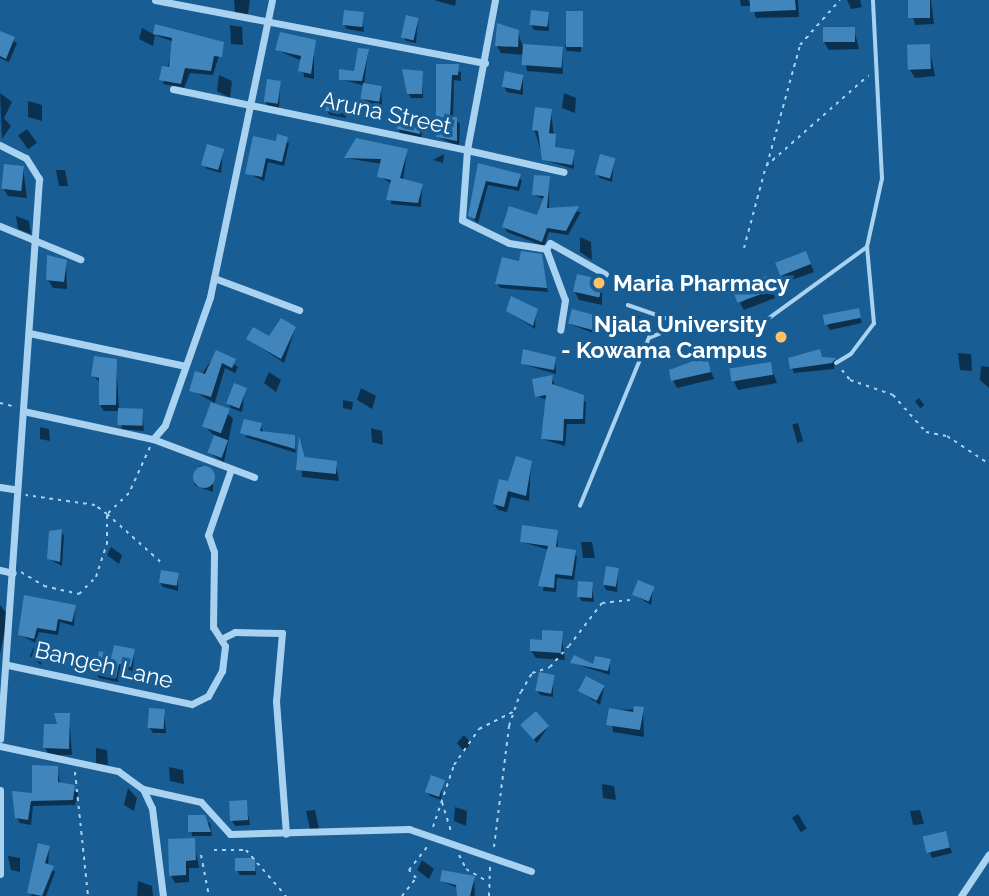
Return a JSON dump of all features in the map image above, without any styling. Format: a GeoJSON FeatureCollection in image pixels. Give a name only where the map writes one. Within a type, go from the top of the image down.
{"type":"FeatureCollection","features":[{"type":"Feature","properties":{"kind":"street"},"geometry":{"type":"LineString","coordinates":[[155,0],[485,63]]}},
{"type":"Feature","properties":{"kind":"street"},"geometry":{"type":"LineString","coordinates":[[153,439],[165,425],[215,278],[272,0]]}},
{"type":"Feature","properties":{"kind":"street"},"geometry":{"type":"LineString","coordinates":[[495,0],[467,150],[565,172]]}},
{"type":"Feature","properties":{"kind":"street","name":"Aruna Street"},"geometry":{"type":"LineString","coordinates":[[173,89],[467,150],[462,220],[509,243],[548,246]]}},
{"type":"Feature","properties":{"kind":"street"},"geometry":{"type":"LineString","coordinates":[[0,145],[26,158],[39,178],[23,411],[13,489],[13,573],[8,665],[0,739]]}},
{"type":"Feature","properties":{"kind":"street"},"geometry":{"type":"LineString","coordinates":[[0,226],[80,259]]}},
{"type":"Feature","properties":{"kind":"street"},"geometry":{"type":"LineString","coordinates":[[548,246],[605,274]]}},
{"type":"Feature","properties":{"kind":"street"},"geometry":{"type":"LineString","coordinates":[[548,246],[565,300],[560,330]]}},
{"type":"Feature","properties":{"kind":"street"},"geometry":{"type":"LineString","coordinates":[[215,278],[299,310]]}},
{"type":"Feature","properties":{"kind":"street"},"geometry":{"type":"LineString","coordinates":[[29,333],[185,366]]}},
{"type":"Feature","properties":{"kind":"street"},"geometry":{"type":"LineString","coordinates":[[23,411],[153,439],[254,477]]}},
{"type":"Feature","properties":{"kind":"street"},"geometry":{"type":"LineString","coordinates":[[231,469],[208,535],[214,552],[213,627],[223,638],[235,632],[282,633],[276,701],[286,834]]}},
{"type":"Feature","properties":{"kind":"street"},"geometry":{"type":"LineString","coordinates":[[0,487],[13,489]]}},
{"type":"Feature","properties":{"kind":"street"},"geometry":{"type":"LineString","coordinates":[[0,570],[13,573]]}},
{"type":"Feature","properties":{"kind":"street","name":"Bangeh Lane"},"geometry":{"type":"LineString","coordinates":[[8,665],[192,704],[208,696],[222,671],[223,638]]}},
{"type":"Feature","properties":{"kind":"street"},"geometry":{"type":"LineString","coordinates":[[0,746],[118,771],[143,789],[201,802],[230,834],[408,829],[531,871]]}},
{"type":"Feature","properties":{"kind":"street"},"geometry":{"type":"LineString","coordinates":[[143,789],[152,808],[163,896]]}},
{"type":"Feature","properties":{"kind":"street"},"geometry":{"type":"LineString","coordinates":[[0,790],[0,874]]}},
{"type":"Feature","properties":{"kind":"street"},"geometry":{"type":"LineString","coordinates":[[961,896],[989,855]]}},
{"type":"Feature","properties":{"kind":"lane"},"geometry":{"type":"LineString","coordinates":[[836,362],[852,354],[874,324],[867,247],[881,203],[878,67],[873,0]]}},
{"type":"Feature","properties":{"kind":"lane"},"geometry":{"type":"LineString","coordinates":[[580,506],[649,338],[683,324],[768,319],[867,247]]}},
{"type":"Feature","properties":{"kind":"lane"},"geometry":{"type":"LineString","coordinates":[[628,305],[683,324]]}},
{"type":"Feature","properties":{"kind":"path"},"geometry":{"type":"LineString","coordinates":[[744,248],[800,45],[840,0]]}},
{"type":"Feature","properties":{"kind":"path"},"geometry":{"type":"LineString","coordinates":[[766,166],[878,67]]}},
{"type":"Feature","properties":{"kind":"path"},"geometry":{"type":"LineString","coordinates":[[836,362],[850,380],[893,395],[926,432],[947,436],[989,464]]}},
{"type":"Feature","properties":{"kind":"path"},"geometry":{"type":"LineString","coordinates":[[0,402],[23,411]]}},
{"type":"Feature","properties":{"kind":"path"},"geometry":{"type":"LineString","coordinates":[[13,563],[38,583],[79,594],[96,576],[107,514],[129,493],[153,439]]}},
{"type":"Feature","properties":{"kind":"path"},"geometry":{"type":"LineString","coordinates":[[13,489],[38,501],[95,505],[163,564]]}},
{"type":"Feature","properties":{"kind":"path"},"geometry":{"type":"LineString","coordinates":[[489,896],[509,726],[532,673],[550,667],[602,603],[629,600]]}},
{"type":"Feature","properties":{"kind":"path"},"geometry":{"type":"LineString","coordinates":[[402,896],[416,878],[409,870],[431,835],[454,765],[473,738],[518,710]]}},
{"type":"Feature","properties":{"kind":"path"},"geometry":{"type":"LineString","coordinates":[[71,759],[88,895]]}},
{"type":"Feature","properties":{"kind":"path"},"geometry":{"type":"LineString","coordinates":[[214,850],[246,850],[286,896]]}},
{"type":"Feature","properties":{"kind":"path"},"geometry":{"type":"LineString","coordinates":[[201,855],[209,896]]}},
{"type":"Feature","properties":{"kind":"building"},"geometry":{"type":"Polygon","coordinates":[[[750,0],[795,0],[796,10],[750,12],[750,0]]]}},
{"type":"Feature","properties":{"kind":"building"},"geometry":{"type":"Polygon","coordinates":[[[908,0],[930,0],[930,18],[908,18],[908,0]]]}},
{"type":"Feature","properties":{"kind":"building"},"geometry":{"type":"Polygon","coordinates":[[[344,10],[364,12],[362,27],[342,25],[344,10]]]}},
{"type":"Feature","properties":{"kind":"building"},"geometry":{"type":"Polygon","coordinates":[[[531,10],[549,12],[547,27],[529,25],[531,10]]]}},
{"type":"Feature","properties":{"kind":"building"},"geometry":{"type":"Polygon","coordinates":[[[566,11],[583,11],[583,47],[566,47],[566,11]]]}},
{"type":"Feature","properties":{"kind":"building"},"geometry":{"type":"Polygon","coordinates":[[[406,15],[419,18],[413,40],[401,37],[406,15]]]}},
{"type":"Feature","properties":{"kind":"building"},"geometry":{"type":"Polygon","coordinates":[[[497,23],[519,30],[518,47],[495,46],[497,23]]]}},
{"type":"Feature","properties":{"kind":"building"},"geometry":{"type":"Polygon","coordinates":[[[155,24],[224,42],[222,57],[214,56],[211,71],[185,68],[181,84],[159,80],[162,66],[169,67],[172,38],[153,34],[155,24]]]}},
{"type":"Feature","properties":{"kind":"building"},"geometry":{"type":"Polygon","coordinates":[[[823,27],[855,27],[855,42],[823,42],[823,27]]]}},
{"type":"Feature","properties":{"kind":"building"},"geometry":{"type":"Polygon","coordinates":[[[0,31],[15,37],[6,59],[0,56],[0,31]]]}},
{"type":"Feature","properties":{"kind":"building"},"geometry":{"type":"Polygon","coordinates":[[[280,32],[316,40],[311,74],[298,71],[301,56],[275,50],[280,32]]]}},
{"type":"Feature","properties":{"kind":"building"},"geometry":{"type":"Polygon","coordinates":[[[523,44],[563,47],[561,68],[522,65],[523,44]]]}},
{"type":"Feature","properties":{"kind":"building"},"geometry":{"type":"Polygon","coordinates":[[[930,44],[931,69],[908,70],[907,45],[930,44]]]}},
{"type":"Feature","properties":{"kind":"building"},"geometry":{"type":"Polygon","coordinates":[[[358,48],[369,49],[362,81],[339,80],[339,69],[354,71],[358,48]]]}},
{"type":"Feature","properties":{"kind":"building"},"geometry":{"type":"Polygon","coordinates":[[[436,64],[459,64],[458,75],[452,75],[450,117],[457,117],[457,141],[436,137],[436,64]]]}},
{"type":"Feature","properties":{"kind":"building"},"geometry":{"type":"Polygon","coordinates":[[[402,69],[423,71],[422,94],[407,94],[402,69]]]}},
{"type":"Feature","properties":{"kind":"building"},"geometry":{"type":"Polygon","coordinates":[[[505,71],[524,75],[520,91],[502,87],[505,71]]]}},
{"type":"Feature","properties":{"kind":"building"},"geometry":{"type":"Polygon","coordinates":[[[267,79],[281,81],[278,104],[264,102],[267,79]]]}},
{"type":"Feature","properties":{"kind":"building"},"geometry":{"type":"Polygon","coordinates":[[[363,83],[382,86],[379,102],[360,99],[363,83]]]}},
{"type":"Feature","properties":{"kind":"building"},"geometry":{"type":"Polygon","coordinates":[[[327,96],[346,98],[344,113],[325,111],[327,96]]]}},
{"type":"Feature","properties":{"kind":"building"},"geometry":{"type":"Polygon","coordinates":[[[535,107],[552,109],[549,133],[556,134],[555,147],[575,150],[572,165],[542,160],[538,131],[532,130],[535,107]]]}},
{"type":"Feature","properties":{"kind":"building"},"geometry":{"type":"Polygon","coordinates":[[[397,114],[421,115],[420,134],[397,129],[397,114]]]}},
{"type":"Feature","properties":{"kind":"building"},"geometry":{"type":"Polygon","coordinates":[[[277,134],[288,137],[282,162],[266,158],[262,177],[245,174],[253,136],[276,141],[277,134]]]}},
{"type":"Feature","properties":{"kind":"building"},"geometry":{"type":"Polygon","coordinates":[[[356,138],[408,149],[400,178],[423,184],[418,203],[386,200],[391,180],[377,177],[381,159],[344,158],[356,138]]]}},
{"type":"Feature","properties":{"kind":"building"},"geometry":{"type":"Polygon","coordinates":[[[207,144],[224,149],[218,170],[201,165],[207,144]]]}},
{"type":"Feature","properties":{"kind":"building"},"geometry":{"type":"Polygon","coordinates":[[[600,154],[615,158],[610,178],[595,174],[600,154]]]}},
{"type":"Feature","properties":{"kind":"building"},"geometry":{"type":"Polygon","coordinates":[[[478,163],[521,174],[517,187],[486,181],[475,219],[468,216],[478,163]]]}},
{"type":"Feature","properties":{"kind":"building"},"geometry":{"type":"Polygon","coordinates":[[[4,164],[24,166],[21,191],[1,189],[4,164]]]}},
{"type":"Feature","properties":{"kind":"building"},"geometry":{"type":"Polygon","coordinates":[[[534,175],[550,176],[547,208],[579,206],[566,231],[547,228],[542,242],[502,227],[509,206],[537,215],[544,196],[532,195],[534,175]]]}},
{"type":"Feature","properties":{"kind":"building"},"geometry":{"type":"Polygon","coordinates":[[[521,251],[542,254],[547,288],[495,284],[502,257],[519,261],[521,251]]]}},
{"type":"Feature","properties":{"kind":"building"},"geometry":{"type":"Polygon","coordinates":[[[806,251],[811,264],[780,276],[775,263],[806,251]]]}},
{"type":"Feature","properties":{"kind":"building"},"geometry":{"type":"Polygon","coordinates":[[[47,255],[67,260],[64,282],[46,280],[47,255]]]}},
{"type":"Feature","properties":{"kind":"building"},"geometry":{"type":"Polygon","coordinates":[[[577,274],[603,280],[599,298],[573,292],[577,274]]]}},
{"type":"Feature","properties":{"kind":"building"},"geometry":{"type":"Polygon","coordinates":[[[767,276],[772,290],[737,303],[732,289],[767,276]]]}},
{"type":"Feature","properties":{"kind":"building"},"geometry":{"type":"Polygon","coordinates":[[[511,296],[538,309],[533,326],[506,311],[511,296]]]}},
{"type":"Feature","properties":{"kind":"building"},"geometry":{"type":"Polygon","coordinates":[[[859,308],[861,318],[825,325],[823,315],[859,308]]]}},
{"type":"Feature","properties":{"kind":"building"},"geometry":{"type":"Polygon","coordinates":[[[572,309],[599,316],[595,331],[568,323],[572,309]]]}},
{"type":"Feature","properties":{"kind":"building"},"geometry":{"type":"Polygon","coordinates":[[[281,318],[296,327],[281,359],[246,339],[253,327],[269,336],[281,318]]]}},
{"type":"Feature","properties":{"kind":"building"},"geometry":{"type":"Polygon","coordinates":[[[523,349],[556,357],[554,370],[521,364],[523,349]]]}},
{"type":"Feature","properties":{"kind":"building"},"geometry":{"type":"Polygon","coordinates":[[[820,349],[822,357],[836,358],[832,363],[790,369],[788,358],[820,349]]]}},
{"type":"Feature","properties":{"kind":"building"},"geometry":{"type":"Polygon","coordinates":[[[216,350],[236,359],[232,368],[222,363],[211,397],[189,391],[195,371],[205,374],[216,350]]]}},
{"type":"Feature","properties":{"kind":"building"},"geometry":{"type":"Polygon","coordinates":[[[94,356],[117,359],[116,405],[99,405],[99,378],[91,376],[94,356]]]}},
{"type":"Feature","properties":{"kind":"building"},"geometry":{"type":"Polygon","coordinates":[[[707,356],[711,372],[671,381],[669,370],[707,356]]]}},
{"type":"Feature","properties":{"kind":"building"},"geometry":{"type":"Polygon","coordinates":[[[771,362],[773,375],[732,381],[730,369],[771,362]]]}},
{"type":"Feature","properties":{"kind":"building"},"geometry":{"type":"Polygon","coordinates":[[[553,375],[552,384],[584,395],[583,419],[564,419],[563,441],[541,439],[546,395],[535,397],[532,379],[553,375]]]}},
{"type":"Feature","properties":{"kind":"building"},"geometry":{"type":"Polygon","coordinates":[[[234,383],[247,388],[239,409],[226,404],[234,383]]]}},
{"type":"Feature","properties":{"kind":"building"},"geometry":{"type":"Polygon","coordinates":[[[211,402],[230,409],[221,433],[202,426],[211,402]]]}},
{"type":"Feature","properties":{"kind":"building"},"geometry":{"type":"Polygon","coordinates":[[[118,408],[143,409],[142,426],[117,425],[118,408]]]}},
{"type":"Feature","properties":{"kind":"building"},"geometry":{"type":"Polygon","coordinates":[[[244,419],[262,423],[260,431],[295,435],[295,449],[240,433],[244,419]]]}},
{"type":"Feature","properties":{"kind":"building"},"geometry":{"type":"Polygon","coordinates":[[[214,435],[228,440],[222,458],[208,453],[214,435]]]}},
{"type":"Feature","properties":{"kind":"building"},"geometry":{"type":"Polygon","coordinates":[[[299,436],[305,457],[337,461],[336,474],[296,470],[299,436]]]}},
{"type":"Feature","properties":{"kind":"building"},"geometry":{"type":"Polygon","coordinates":[[[516,456],[532,461],[526,496],[508,491],[504,507],[493,504],[499,479],[508,481],[516,456]]]}},
{"type":"Feature","properties":{"kind":"building"},"geometry":{"type":"Polygon","coordinates":[[[204,466],[212,469],[215,477],[212,485],[204,488],[196,485],[193,477],[196,469],[204,466]]]}},
{"type":"Feature","properties":{"kind":"building"},"geometry":{"type":"Polygon","coordinates":[[[522,525],[558,530],[556,547],[576,550],[572,576],[555,574],[554,588],[538,586],[548,546],[520,542],[522,525]]]}},
{"type":"Feature","properties":{"kind":"building"},"geometry":{"type":"Polygon","coordinates":[[[62,529],[60,562],[47,559],[49,531],[62,529]]]}},
{"type":"Feature","properties":{"kind":"building"},"geometry":{"type":"Polygon","coordinates":[[[606,566],[619,568],[616,587],[603,585],[606,566]]]}},
{"type":"Feature","properties":{"kind":"building"},"geometry":{"type":"Polygon","coordinates":[[[161,570],[179,573],[177,586],[159,583],[161,570]]]}},
{"type":"Feature","properties":{"kind":"building"},"geometry":{"type":"Polygon","coordinates":[[[638,580],[655,587],[649,602],[632,595],[638,580]]]}},
{"type":"Feature","properties":{"kind":"building"},"geometry":{"type":"Polygon","coordinates":[[[578,581],[593,582],[592,598],[577,597],[578,581]]]}},
{"type":"Feature","properties":{"kind":"building"},"geometry":{"type":"Polygon","coordinates":[[[24,595],[76,605],[72,622],[58,619],[56,631],[37,628],[34,639],[18,635],[24,595]]]}},
{"type":"Feature","properties":{"kind":"building"},"geometry":{"type":"Polygon","coordinates":[[[542,630],[563,631],[561,653],[530,651],[530,639],[542,640],[542,630]]]}},
{"type":"Feature","properties":{"kind":"building"},"geometry":{"type":"Polygon","coordinates":[[[114,645],[135,649],[131,667],[119,664],[116,678],[94,674],[99,651],[112,654],[114,645]]]}},
{"type":"Feature","properties":{"kind":"building"},"geometry":{"type":"Polygon","coordinates":[[[574,655],[593,664],[595,656],[611,659],[608,671],[570,663],[574,655]]]}},
{"type":"Feature","properties":{"kind":"building"},"geometry":{"type":"Polygon","coordinates":[[[539,672],[555,675],[551,694],[535,691],[539,672]]]}},
{"type":"Feature","properties":{"kind":"building"},"geometry":{"type":"Polygon","coordinates":[[[586,676],[605,686],[597,701],[578,691],[586,676]]]}},
{"type":"Feature","properties":{"kind":"building"},"geometry":{"type":"Polygon","coordinates":[[[634,706],[644,707],[640,730],[606,725],[609,708],[633,712],[634,706]]]}},
{"type":"Feature","properties":{"kind":"building"},"geometry":{"type":"Polygon","coordinates":[[[149,708],[165,709],[164,729],[148,728],[149,708]]]}},
{"type":"Feature","properties":{"kind":"building"},"geometry":{"type":"Polygon","coordinates":[[[536,711],[549,726],[533,740],[520,725],[536,711]]]}},
{"type":"Feature","properties":{"kind":"building"},"geometry":{"type":"Polygon","coordinates":[[[54,713],[70,713],[69,749],[43,748],[44,724],[57,724],[54,713]]]}},
{"type":"Feature","properties":{"kind":"building"},"geometry":{"type":"Polygon","coordinates":[[[32,765],[58,766],[58,782],[75,785],[73,800],[31,801],[28,820],[15,818],[12,791],[32,793],[32,765]]]}},
{"type":"Feature","properties":{"kind":"building"},"geometry":{"type":"Polygon","coordinates":[[[431,775],[445,780],[439,797],[425,792],[431,775]]]}},
{"type":"Feature","properties":{"kind":"building"},"geometry":{"type":"Polygon","coordinates":[[[247,800],[248,820],[230,821],[229,801],[247,800]]]}},
{"type":"Feature","properties":{"kind":"building"},"geometry":{"type":"Polygon","coordinates":[[[188,815],[205,815],[211,832],[188,832],[188,815]]]}},
{"type":"Feature","properties":{"kind":"building"},"geometry":{"type":"Polygon","coordinates":[[[946,831],[950,848],[926,853],[923,836],[946,831]]]}},
{"type":"Feature","properties":{"kind":"building"},"geometry":{"type":"Polygon","coordinates":[[[195,838],[196,860],[186,861],[186,875],[169,876],[168,839],[195,838]]]}},
{"type":"Feature","properties":{"kind":"building"},"geometry":{"type":"Polygon","coordinates":[[[38,843],[50,846],[45,863],[54,866],[42,896],[27,893],[38,843]]]}},
{"type":"Feature","properties":{"kind":"building"},"geometry":{"type":"Polygon","coordinates":[[[235,858],[255,858],[255,871],[235,871],[235,858]]]}},
{"type":"Feature","properties":{"kind":"building"},"geometry":{"type":"Polygon","coordinates":[[[442,870],[475,876],[470,896],[457,896],[456,885],[440,881],[442,870]]]}},
{"type":"Feature","properties":{"kind":"place","name":"Maria Pharmacy"},"geometry":{"type":"Point","coordinates":[599,283]}},
{"type":"Feature","properties":{"kind":"place","name":"Njala University - Kowama Campus"},"geometry":{"type":"Point","coordinates":[781,337]}}]}
